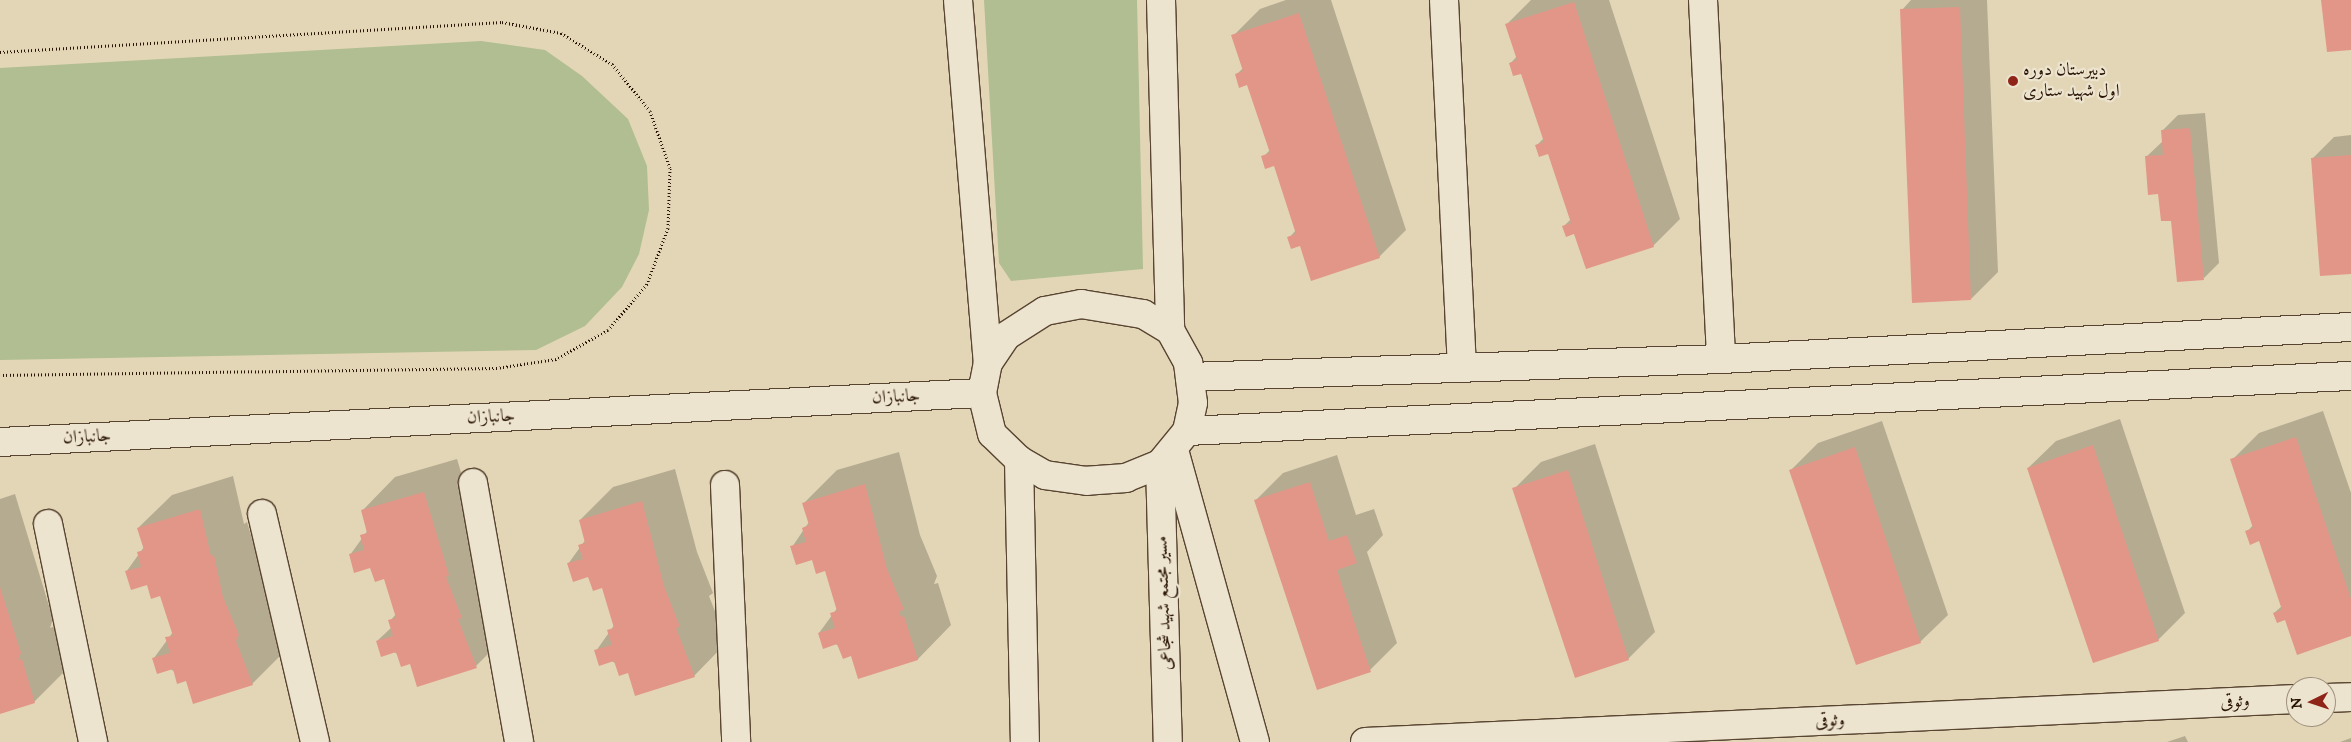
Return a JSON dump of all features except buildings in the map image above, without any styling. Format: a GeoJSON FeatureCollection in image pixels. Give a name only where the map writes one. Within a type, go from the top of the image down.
{"type":"FeatureCollection","features":[{"type":"Feature","properties":{"kind":"street"},"geometry":{"type":"LineString","coordinates":[[958,0],[988,363],[982,393],[992,434],[1018,460],[1045,475],[1086,481],[1126,478],[1174,448],[2351,376]]}},
{"type":"Feature","properties":{"kind":"street"},"geometry":{"type":"LineString","coordinates":[[1161,0],[1170,330],[1188,363],[1193,403],[1174,448],[1255,742]]}},
{"type":"Feature","properties":{"kind":"street"},"geometry":{"type":"LineString","coordinates":[[1444,0],[1462,368]]}},
{"type":"Feature","properties":{"kind":"street"},"geometry":{"type":"LineString","coordinates":[[1703,0],[1721,359]]}},
{"type":"Feature","properties":{"kind":"street"},"geometry":{"type":"LineString","coordinates":[[988,363],[1006,336],[1045,311],[1081,304],[1142,314],[1170,330]]}},
{"type":"Feature","properties":{"kind":"street"},"geometry":{"type":"LineString","coordinates":[[1190,377],[1721,359],[2351,327]]}},
{"type":"Feature","properties":{"kind":"street","name":"جانبازان"},"geometry":{"type":"LineString","coordinates":[[0,442],[982,393]]}},
{"type":"Feature","properties":{"kind":"street","name":"مسیر مجتمع شهید شجاعی"},"geometry":{"type":"LineString","coordinates":[[1168,742],[1174,448]]}},
{"type":"Feature","properties":{"kind":"street"},"geometry":{"type":"LineString","coordinates":[[1018,460],[1025,742]]}},
{"type":"Feature","properties":{"kind":"street"},"geometry":{"type":"LineString","coordinates":[[473,483],[519,742]]}},
{"type":"Feature","properties":{"kind":"street"},"geometry":{"type":"LineString","coordinates":[[725,485],[736,742]]}},
{"type":"Feature","properties":{"kind":"street"},"geometry":{"type":"LineString","coordinates":[[262,514],[315,742]]}},
{"type":"Feature","properties":{"kind":"street"},"geometry":{"type":"LineString","coordinates":[[48,524],[93,742]]}},
{"type":"Feature","properties":{"kind":"street"},"geometry":{"type":"LineString","coordinates":[[2336,698],[2351,697]]}},
{"type":"Feature","properties":{"kind":"street","name":"وثوقی"},"geometry":{"type":"LineString","coordinates":[[1365,742],[2286,699]]}},
{"type":"Feature","properties":{"kind":"path"},"geometry":{"type":"LineString","coordinates":[[0,52],[502,22],[561,33],[612,64],[650,111],[670,168],[668,228],[647,284],[608,330],[556,359],[497,368],[0,375]]}},
{"type":"Feature","properties":{"kind":"green space"},"geometry":{"type":"Polygon","coordinates":[[[984,0],[1137,0],[1143,269],[1011,281],[999,263],[984,0]]]}},
{"type":"Feature","properties":{"kind":"green space"},"geometry":{"type":"Polygon","coordinates":[[[481,41],[545,50],[582,76],[628,119],[647,166],[649,210],[639,254],[622,287],[585,326],[536,350],[0,360],[0,68],[481,41]]]}},
{"type":"Feature","properties":{"kind":"place","name":"دبیرستان دوره اول شهید ستاری"},"geometry":{"type":"Point","coordinates":[2013,81]}}]}
